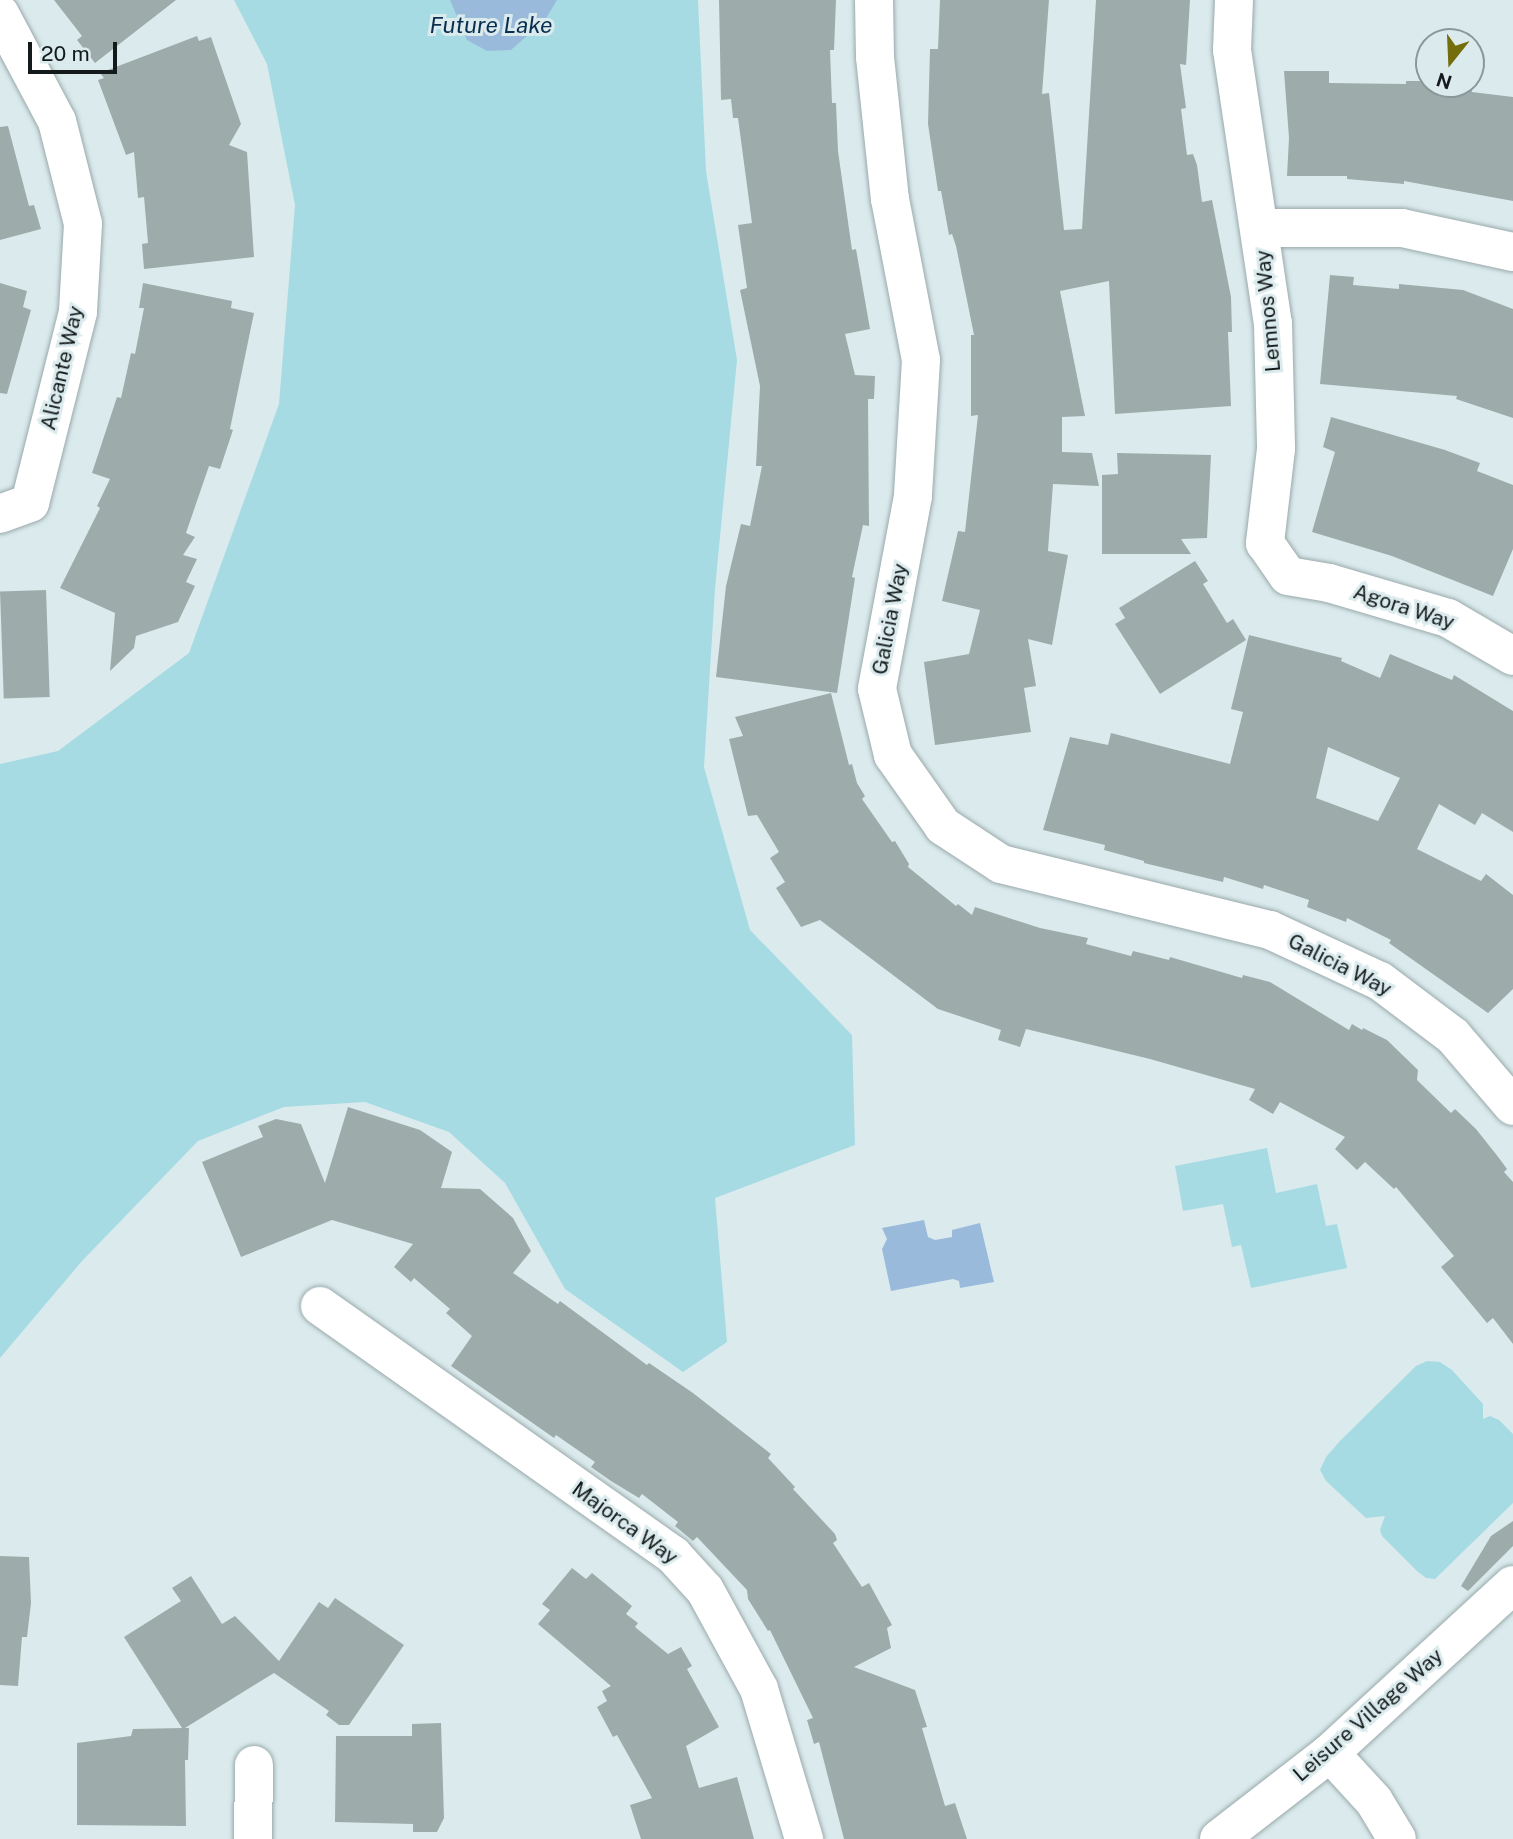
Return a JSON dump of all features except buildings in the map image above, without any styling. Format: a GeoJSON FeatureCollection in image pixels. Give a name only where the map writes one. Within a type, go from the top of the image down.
{"type":"FeatureCollection","features":[{"type":"Feature","properties":{"kind":"street","name":"Galicia Way"},"geometry":{"type":"LineString","coordinates":[[874,0],[875,57],[890,199],[921,360],[913,496],[877,689],[892,755],[943,825],[1001,864],[1270,930],[1380,981],[1453,1036],[1513,1106]]}},
{"type":"Feature","properties":{"kind":"street","name":"Lemnos Way"},"geometry":{"type":"LineString","coordinates":[[1234,0],[1232,50],[1261,228],[1273,323],[1276,449],[1265,543],[1288,576],[1329,583]]}},
{"type":"Feature","properties":{"kind":"street","name":"Alicante Way"},"geometry":{"type":"LineString","coordinates":[[0,15],[57,121],[83,224],[78,312],[30,503],[3,513]]}},
{"type":"Feature","properties":{"kind":"street"},"geometry":{"type":"LineString","coordinates":[[1261,228],[1402,228],[1513,252]]}},
{"type":"Feature","properties":{"kind":"street","name":"Agora Way"},"geometry":{"type":"LineString","coordinates":[[1329,583],[1448,618],[1513,656]]}},
{"type":"Feature","properties":{"kind":"street","name":"Majorca Way"},"geometry":{"type":"LineString","coordinates":[[320,1306],[673,1555],[705,1590],[760,1689],[804,1839]]}},
{"type":"Feature","properties":{"kind":"street","name":"Leisure Village Way"},"geometry":{"type":"LineString","coordinates":[[1219,1839],[1330,1753],[1513,1584]]}},
{"type":"Feature","properties":{"kind":"street"},"geometry":{"type":"LineString","coordinates":[[1330,1753],[1374,1801],[1397,1839]]}},
{"type":"Feature","properties":{"kind":"street"},"geometry":{"type":"LineString","coordinates":[[253,1839],[254,1765]]}},
{"type":"Feature","properties":{"kind":"shaded area"},"geometry":{"type":"Polygon","coordinates":[[[234,0],[698,0],[706,171],[737,360],[715,589],[704,767],[750,930],[852,1035],[855,1145],[715,1198],[727,1342],[683,1372],[565,1289],[505,1183],[449,1132],[365,1102],[284,1107],[198,1141],[82,1261],[0,1358],[0,764],[58,751],[189,653],[279,404],[295,205],[267,64],[234,0]]]}},
{"type":"Feature","properties":{"kind":"shaded area"},"geometry":{"type":"Polygon","coordinates":[[[1267,1148],[1276,1193],[1317,1184],[1326,1226],[1337,1224],[1347,1268],[1251,1288],[1241,1245],[1232,1247],[1223,1204],[1183,1211],[1175,1166],[1267,1148]]]}},
{"type":"Feature","properties":{"kind":"shaded area"},"geometry":{"type":"Polygon","coordinates":[[[1427,1361],[1440,1362],[1452,1370],[1483,1404],[1483,1419],[1490,1416],[1499,1420],[1513,1434],[1513,1503],[1435,1579],[1426,1578],[1417,1571],[1382,1536],[1380,1530],[1385,1516],[1366,1518],[1326,1481],[1320,1470],[1326,1457],[1339,1442],[1416,1366],[1427,1361]]]}},
{"type":"Feature","properties":{"kind":"water","name":"Future Lake"},"geometry":{"type":"Polygon","coordinates":[[[450,0],[557,0],[545,20],[511,50],[487,51],[467,40],[450,0]]]}},
{"type":"Feature","properties":{"kind":"water"},"geometry":{"type":"Polygon","coordinates":[[[924,1220],[928,1237],[935,1240],[952,1237],[952,1230],[980,1223],[994,1282],[960,1288],[959,1281],[953,1279],[891,1291],[882,1249],[887,1239],[882,1228],[924,1220]]]}}]}
